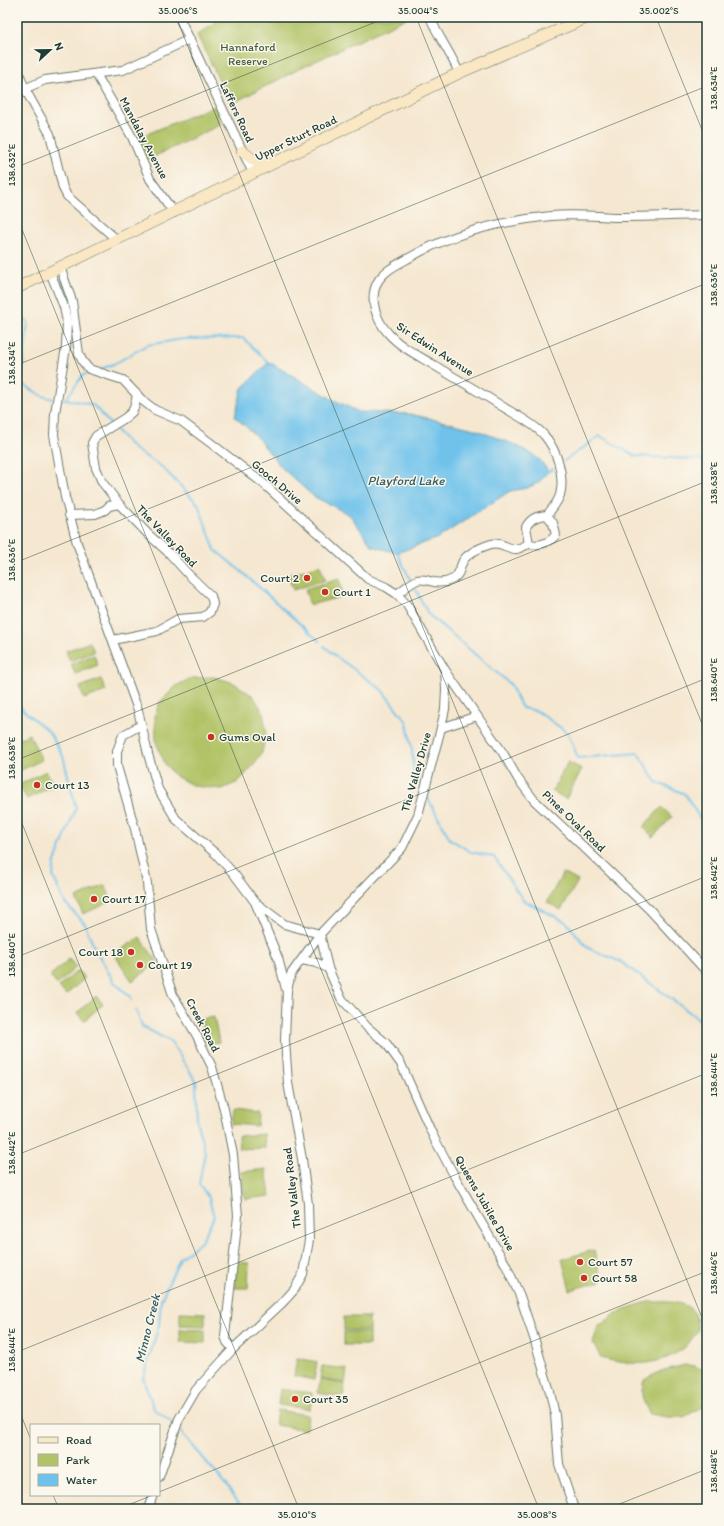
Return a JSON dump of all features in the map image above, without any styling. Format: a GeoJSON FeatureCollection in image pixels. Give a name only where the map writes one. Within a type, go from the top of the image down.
{"type":"FeatureCollection","features":[{"type":"Feature","properties":{"kind":"main road","name":"Upper Sturt Road"},"geometry":{"type":"LineString","coordinates":[[20,283],[55,269],[459,73],[588,17]]}},
{"type":"Feature","properties":{"kind":"main road"},"geometry":{"type":"LineString","coordinates":[[242,151],[254,161],[263,164],[273,163]]}},
{"type":"Feature","properties":{"kind":"street","name":"Laffers Road"},"geometry":{"type":"LineString","coordinates":[[179,17],[253,173]]}},
{"type":"Feature","properties":{"kind":"street"},"geometry":{"type":"LineString","coordinates":[[430,17],[436,31],[454,60],[459,73]]}},
{"type":"Feature","properties":{"kind":"street"},"geometry":{"type":"LineString","coordinates":[[21,91],[45,80],[123,70],[190,39]]}},
{"type":"Feature","properties":{"kind":"street"},"geometry":{"type":"LineString","coordinates":[[17,68],[21,91],[50,134],[63,188],[67,196],[116,239]]}},
{"type":"Feature","properties":{"kind":"street","name":"Mandalay Avenue"},"geometry":{"type":"LineString","coordinates":[[96,74],[132,137],[150,179],[174,212]]}},
{"type":"Feature","properties":{"kind":"street","name":"Sir Edwin Avenue"},"geometry":{"type":"LineString","coordinates":[[547,515],[559,497],[562,481],[558,464],[550,444],[544,435],[522,418],[421,357],[396,341],[387,333],[377,317],[373,302],[377,282],[387,271],[425,248],[439,242],[461,234],[523,220],[552,216],[648,217],[707,215]]}},
{"type":"Feature","properties":{"kind":"street","name":"Gooch Drive"},"geometry":{"type":"LineString","coordinates":[[55,269],[72,301],[77,344],[83,362],[89,369],[123,380],[155,410],[181,421],[264,484],[368,579],[397,594]]}},
{"type":"Feature","properties":{"kind":"street","name":"The Valley Road"},"geometry":{"type":"LineString","coordinates":[[55,269],[67,322],[66,347],[55,413],[54,430],[56,451],[69,515],[85,566],[138,710],[158,789],[176,819],[216,854],[234,874],[255,902],[278,958],[287,990]]}},
{"type":"Feature","properties":{"kind":"street","name":"The Valley Road"},"geometry":{"type":"LineString","coordinates":[[113,640],[157,631],[178,619],[203,617],[210,612],[213,604],[211,596],[119,504],[102,482],[96,468],[92,443],[96,436],[106,428],[125,418],[132,412],[137,394]]}},
{"type":"Feature","properties":{"kind":"street"},"geometry":{"type":"LineString","coordinates":[[69,515],[95,514],[105,510],[109,506],[119,504]]}},
{"type":"Feature","properties":{"kind":"street"},"geometry":{"type":"LineString","coordinates":[[397,594],[416,581],[421,580],[440,583],[454,579],[461,571],[463,561],[470,554],[493,543],[518,549],[529,544],[543,544],[550,541],[556,535],[553,523],[547,515],[539,516],[530,520],[526,527],[529,544]]}},
{"type":"Feature","properties":{"kind":"street","name":"The Valley Drive"},"geometry":{"type":"LineString","coordinates":[[320,934],[365,889],[402,848],[418,814],[441,728],[445,709],[445,670],[407,605],[397,594]]}},
{"type":"Feature","properties":{"kind":"street","name":"Pines Oval Road"},"geometry":{"type":"LineString","coordinates":[[445,670],[503,752],[518,779],[534,800],[644,904],[707,972]]}},
{"type":"Feature","properties":{"kind":"street"},"geometry":{"type":"LineString","coordinates":[[441,728],[477,716]]}},
{"type":"Feature","properties":{"kind":"street","name":"Creek Road"},"geometry":{"type":"LineString","coordinates":[[141,725],[123,735],[117,751],[117,766],[135,829],[147,883],[151,929],[173,995],[197,1036],[212,1067],[224,1108],[233,1155],[238,1216],[225,1336],[227,1342],[233,1349]]}},
{"type":"Feature","properties":{"kind":"street","name":"The Valley Road"},"geometry":{"type":"LineString","coordinates":[[160,1474],[179,1419],[196,1390],[233,1349],[294,1290],[303,1274],[308,1246],[308,1204],[302,1159],[288,1083],[284,1040],[287,990],[291,974],[320,934],[284,924],[255,902]]}},
{"type":"Feature","properties":{"kind":"street","name":"Queens Jubilee Drive"},"geometry":{"type":"LineString","coordinates":[[320,934],[328,968],[341,998],[367,1027],[386,1043],[401,1064],[434,1136],[455,1177],[506,1265],[520,1296],[546,1375],[555,1415],[559,1464],[574,1509]]}},
{"type":"Feature","properties":{"kind":"street"},"geometry":{"type":"LineString","coordinates":[[302,960],[317,963],[328,968]]}},
{"type":"Feature","properties":{"kind":"street"},"geometry":{"type":"LineString","coordinates":[[148,1509],[153,1496]]}},
{"type":"Feature","properties":{"kind":"green space","name":"Hannaford Reserve"},"geometry":{"type":"Polygon","coordinates":[[[222,17],[409,17],[305,66],[231,104],[197,35],[222,17]]]}},
{"type":"Feature","properties":{"kind":"green space"},"geometry":{"type":"Polygon","coordinates":[[[214,106],[222,124],[145,161],[135,139],[214,106]]]}},
{"type":"Feature","properties":{"kind":"green space","name":"Court 2"},"geometry":{"type":"Polygon","coordinates":[[[320,565],[325,580],[293,590],[288,575],[320,565]]]}},
{"type":"Feature","properties":{"kind":"green space","name":"Court 1"},"geometry":{"type":"Polygon","coordinates":[[[339,579],[344,596],[310,605],[305,589],[339,579]]]}},
{"type":"Feature","properties":{"kind":"green space"},"geometry":{"type":"Polygon","coordinates":[[[90,642],[94,652],[70,661],[66,651],[90,642]]]}},
{"type":"Feature","properties":{"kind":"green space"},"geometry":{"type":"Polygon","coordinates":[[[94,655],[98,665],[75,674],[71,664],[94,655]]]}},
{"type":"Feature","properties":{"kind":"green space","name":"Gums Oval"},"geometry":{"type":"Polygon","coordinates":[[[214,677],[234,683],[253,696],[263,712],[266,731],[262,753],[251,768],[238,782],[222,789],[194,786],[175,776],[165,764],[156,742],[155,715],[160,702],[176,686],[191,678],[214,677]]]}},
{"type":"Feature","properties":{"kind":"green space"},"geometry":{"type":"Polygon","coordinates":[[[101,679],[106,691],[84,699],[80,687],[101,679]]]}},
{"type":"Feature","properties":{"kind":"green space"},"geometry":{"type":"Polygon","coordinates":[[[29,734],[42,760],[17,772],[17,740],[29,734]]]}},
{"type":"Feature","properties":{"kind":"green space"},"geometry":{"type":"Polygon","coordinates":[[[568,762],[582,769],[566,799],[552,791],[568,762]]]}},
{"type":"Feature","properties":{"kind":"green space","name":"Court 13"},"geometry":{"type":"Polygon","coordinates":[[[46,771],[54,785],[27,799],[19,785],[46,771]]]}},
{"type":"Feature","properties":{"kind":"green space"},"geometry":{"type":"Polygon","coordinates":[[[662,807],[672,817],[653,837],[643,827],[662,807]]]}},
{"type":"Feature","properties":{"kind":"green space"},"geometry":{"type":"Polygon","coordinates":[[[563,873],[578,881],[561,910],[547,902],[563,873]]]}},
{"type":"Feature","properties":{"kind":"green space","name":"Court 17"},"geometry":{"type":"Polygon","coordinates":[[[105,885],[112,901],[83,914],[76,898],[105,885]]]}},
{"type":"Feature","properties":{"kind":"green space"},"geometry":{"type":"Polygon","coordinates":[[[140,937],[158,963],[132,981],[114,954],[140,937]]]}},
{"type":"Feature","properties":{"kind":"green space"},"geometry":{"type":"Polygon","coordinates":[[[69,959],[76,967],[57,985],[50,976],[69,959]]]}},
{"type":"Feature","properties":{"kind":"green space"},"geometry":{"type":"Polygon","coordinates":[[[78,970],[85,978],[66,995],[59,987],[78,970]]]}},
{"type":"Feature","properties":{"kind":"green space"},"geometry":{"type":"Polygon","coordinates":[[[96,996],[103,1004],[84,1021],[77,1013],[96,996]]]}},
{"type":"Feature","properties":{"kind":"green space"},"geometry":{"type":"Polygon","coordinates":[[[214,1017],[219,1042],[206,1044],[201,1019],[214,1017]]]}},
{"type":"Feature","properties":{"kind":"green space"},"geometry":{"type":"Polygon","coordinates":[[[233,1110],[258,1113],[257,1126],[231,1124],[233,1110]]]}},
{"type":"Feature","properties":{"kind":"green space"},"geometry":{"type":"Polygon","coordinates":[[[264,1134],[265,1148],[239,1149],[238,1136],[264,1134]]]}},
{"type":"Feature","properties":{"kind":"green space"},"geometry":{"type":"Polygon","coordinates":[[[266,1169],[270,1196],[245,1199],[241,1172],[266,1169]]]}},
{"type":"Feature","properties":{"kind":"green space"},"geometry":{"type":"Polygon","coordinates":[[[594,1250],[602,1281],[570,1290],[562,1259],[594,1250]]]}},
{"type":"Feature","properties":{"kind":"green space"},"geometry":{"type":"Polygon","coordinates":[[[236,1262],[249,1263],[248,1288],[235,1288],[236,1262]]]}},
{"type":"Feature","properties":{"kind":"green space"},"geometry":{"type":"Polygon","coordinates":[[[648,1302],[674,1302],[687,1306],[695,1315],[698,1331],[684,1348],[665,1359],[654,1362],[633,1363],[612,1361],[601,1358],[593,1343],[598,1327],[624,1309],[648,1302]]]}},
{"type":"Feature","properties":{"kind":"green space"},"geometry":{"type":"Polygon","coordinates":[[[180,1312],[205,1313],[205,1326],[180,1325],[180,1312]]]}},
{"type":"Feature","properties":{"kind":"green space"},"geometry":{"type":"Polygon","coordinates":[[[344,1317],[369,1317],[369,1330],[344,1330],[344,1317]]]}},
{"type":"Feature","properties":{"kind":"green space"},"geometry":{"type":"Polygon","coordinates":[[[180,1329],[205,1330],[205,1343],[180,1342],[180,1329]]]}},
{"type":"Feature","properties":{"kind":"green space"},"geometry":{"type":"Polygon","coordinates":[[[344,1332],[369,1332],[369,1345],[344,1345],[344,1332]]]}},
{"type":"Feature","properties":{"kind":"green space"},"geometry":{"type":"Polygon","coordinates":[[[297,1358],[317,1362],[314,1380],[294,1376],[297,1358]]]}},
{"type":"Feature","properties":{"kind":"green space"},"geometry":{"type":"Polygon","coordinates":[[[685,1365],[695,1366],[707,1372],[707,1400],[702,1407],[684,1417],[668,1417],[650,1414],[642,1398],[644,1380],[661,1371],[685,1365]]]}},
{"type":"Feature","properties":{"kind":"green space"},"geometry":{"type":"Polygon","coordinates":[[[322,1366],[347,1369],[345,1383],[320,1379],[322,1366]]]}},
{"type":"Feature","properties":{"kind":"green space"},"geometry":{"type":"Polygon","coordinates":[[[320,1380],[345,1384],[343,1397],[318,1393],[320,1380]]]}},
{"type":"Feature","properties":{"kind":"green space","name":"Court 35"},"geometry":{"type":"Polygon","coordinates":[[[280,1389],[312,1393],[310,1409],[278,1405],[280,1389]]]}},
{"type":"Feature","properties":{"kind":"green space"},"geometry":{"type":"Polygon","coordinates":[[[277,1410],[308,1415],[306,1430],[275,1425],[277,1410]]]}},
{"type":"Feature","properties":{"kind":"water","name":"Playford Lake"},"geometry":{"type":"Polygon","coordinates":[[[269,362],[334,400],[359,412],[410,414],[471,428],[513,444],[532,454],[542,462],[548,472],[538,483],[527,488],[510,491],[438,538],[397,553],[372,546],[350,515],[313,496],[283,469],[254,434],[235,417],[242,388],[269,362]]]}},
{"type":"Feature","properties":{"kind":"waterway"},"geometry":{"type":"LineString","coordinates":[[17,314],[28,322],[21,383],[42,396],[53,399]]}},
{"type":"Feature","properties":{"kind":"waterway"},"geometry":{"type":"LineString","coordinates":[[101,369],[116,363],[147,345],[183,339],[243,338],[268,362]]}},
{"type":"Feature","properties":{"kind":"waterway"},"geometry":{"type":"LineString","coordinates":[[63,399],[66,399],[83,375],[91,373]]}},
{"type":"Feature","properties":{"kind":"waterway"},"geometry":{"type":"LineString","coordinates":[[66,399],[93,405],[111,425]]}},
{"type":"Feature","properties":{"kind":"waterway"},"geometry":{"type":"LineString","coordinates":[[114,428],[134,449],[162,467],[198,504],[215,550],[242,572],[319,641]]}},
{"type":"Feature","properties":{"kind":"waterway"},"geometry":{"type":"LineString","coordinates":[[564,461],[600,436],[635,456],[707,460]]}},
{"type":"Feature","properties":{"kind":"waterway"},"geometry":{"type":"LineString","coordinates":[[547,472],[553,469]]}},
{"type":"Feature","properties":{"kind":"waterway"},"geometry":{"type":"LineString","coordinates":[[396,551],[410,579]]}},
{"type":"Feature","properties":{"kind":"waterway"},"geometry":{"type":"LineString","coordinates":[[416,590],[428,614],[510,684],[522,708],[537,711],[568,733],[578,758],[638,753],[656,782],[685,794],[707,830]]}},
{"type":"Feature","properties":{"kind":"waterway"},"geometry":{"type":"LineString","coordinates":[[324,646],[381,689],[407,722],[414,773],[422,788]]}},
{"type":"Feature","properties":{"kind":"waterway","name":"Minno Creek"},"geometry":{"type":"LineString","coordinates":[[17,703],[24,711],[49,732],[63,756],[76,808],[55,862],[53,876],[65,903],[85,924],[93,945],[114,982],[131,997],[132,1000]]}},
{"type":"Feature","properties":{"kind":"waterway"},"geometry":{"type":"LineString","coordinates":[[426,795],[450,839],[471,852],[494,857],[523,900],[566,922],[588,948],[621,962],[707,1025]]}},
{"type":"Feature","properties":{"kind":"waterway","name":"Minno Creek"},"geometry":{"type":"LineString","coordinates":[[136,1010],[142,1026],[171,1042],[196,1081],[197,1123],[205,1152],[199,1184],[209,1198],[214,1217],[201,1242],[180,1258],[161,1300],[159,1325],[143,1378],[154,1409],[172,1422]]}},
{"type":"Feature","properties":{"kind":"waterway","name":"Minno Creek"},"geometry":{"type":"LineString","coordinates":[[181,1432],[244,1509]]}},
{"type":"Feature","properties":{"kind":"place","name":"Court 2"},"geometry":{"type":"Point","coordinates":[307,578]}},
{"type":"Feature","properties":{"kind":"place","name":"Court 1"},"geometry":{"type":"Point","coordinates":[325,592]}},
{"type":"Feature","properties":{"kind":"place","name":"Gums Oval"},"geometry":{"type":"Point","coordinates":[211,737]}},
{"type":"Feature","properties":{"kind":"place","name":"Court 13"},"geometry":{"type":"Point","coordinates":[37,785]}},
{"type":"Feature","properties":{"kind":"place","name":"Court 17"},"geometry":{"type":"Point","coordinates":[94,899]}},
{"type":"Feature","properties":{"kind":"place","name":"Court 18"},"geometry":{"type":"Point","coordinates":[131,952]}},
{"type":"Feature","properties":{"kind":"place","name":"Court 19"},"geometry":{"type":"Point","coordinates":[140,965]}},
{"type":"Feature","properties":{"kind":"place","name":"Court 57"},"geometry":{"type":"Point","coordinates":[580,1262]}},
{"type":"Feature","properties":{"kind":"place","name":"Court 58"},"geometry":{"type":"Point","coordinates":[584,1278]}},
{"type":"Feature","properties":{"kind":"place","name":"Court 35"},"geometry":{"type":"Point","coordinates":[295,1399]}}]}
